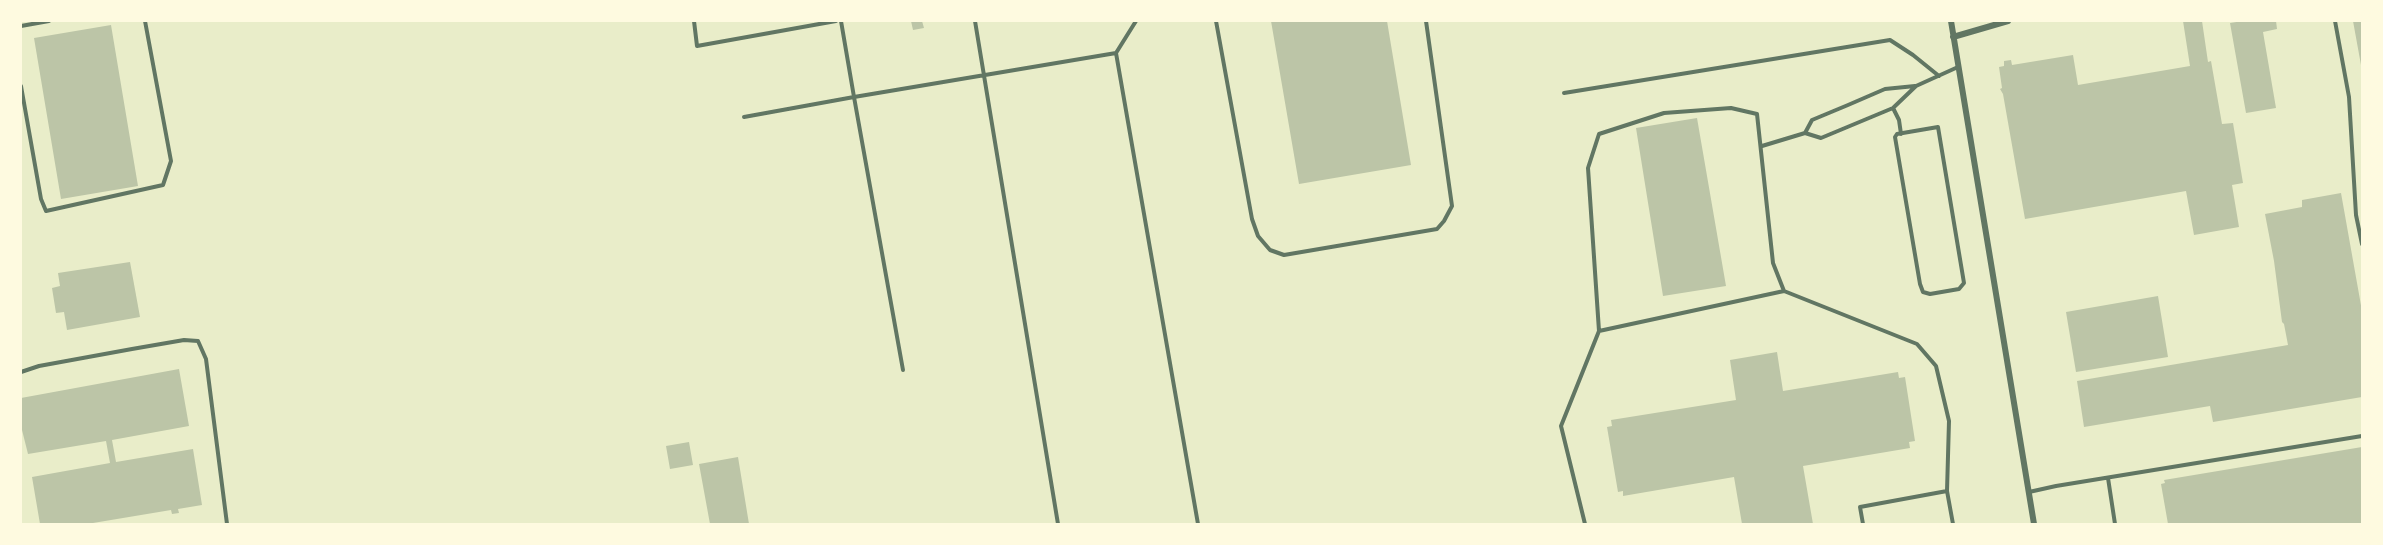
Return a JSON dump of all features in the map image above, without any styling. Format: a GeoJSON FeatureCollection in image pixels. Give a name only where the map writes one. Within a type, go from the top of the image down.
{"type":"FeatureCollection","features":[{"type":"Feature","properties":{"kind":"street"},"geometry":{"type":"LineString","coordinates":[[1951,21],[2034,524]]}},
{"type":"Feature","properties":{"kind":"street"},"geometry":{"type":"LineString","coordinates":[[1953,37],[2008,21]]}},
{"type":"Feature","properties":{"kind":"lane"},"geometry":{"type":"LineString","coordinates":[[21,26],[50,21]]}},
{"type":"Feature","properties":{"kind":"lane"},"geometry":{"type":"LineString","coordinates":[[21,86],[41,200],[46,211],[163,185],[171,161],[146,21]]}},
{"type":"Feature","properties":{"kind":"lane"},"geometry":{"type":"LineString","coordinates":[[694,21],[697,46],[836,21]]}},
{"type":"Feature","properties":{"kind":"lane"},"geometry":{"type":"LineString","coordinates":[[841,21],[903,370]]}},
{"type":"Feature","properties":{"kind":"lane"},"geometry":{"type":"LineString","coordinates":[[975,21],[1059,524]]}},
{"type":"Feature","properties":{"kind":"lane"},"geometry":{"type":"LineString","coordinates":[[1136,21],[1116,53],[1198,524]]}},
{"type":"Feature","properties":{"kind":"lane"},"geometry":{"type":"LineString","coordinates":[[1215,21],[1252,219],[1258,236],[1270,250],[1284,255],[1437,229],[1444,221],[1452,206],[1426,21]]}},
{"type":"Feature","properties":{"kind":"lane"},"geometry":{"type":"LineString","coordinates":[[2335,21],[2349,97],[2356,214],[2362,244]]}},
{"type":"Feature","properties":{"kind":"lane"},"geometry":{"type":"LineString","coordinates":[[1564,93],[1890,40],[1913,54],[1939,76]]}},
{"type":"Feature","properties":{"kind":"lane"},"geometry":{"type":"LineString","coordinates":[[744,117],[1116,53]]}},
{"type":"Feature","properties":{"kind":"lane"},"geometry":{"type":"LineString","coordinates":[[1805,133],[1812,120],[1885,89],[1916,86],[1958,67]]}},
{"type":"Feature","properties":{"kind":"lane"},"geometry":{"type":"LineString","coordinates":[[1762,147],[1805,133],[1821,138],[1893,108],[1916,86]]}},
{"type":"Feature","properties":{"kind":"lane"},"geometry":{"type":"LineString","coordinates":[[1585,524],[1561,426],[1599,331],[1588,168],[1599,134],[1664,113],[1731,108],[1757,114],[1773,263],[1784,291]]}},
{"type":"Feature","properties":{"kind":"lane"},"geometry":{"type":"LineString","coordinates":[[1893,108],[1899,120],[1901,134]]}},
{"type":"Feature","properties":{"kind":"lane"},"geometry":{"type":"LineString","coordinates":[[1935,128],[1940,130],[1964,273],[1964,282],[1959,289],[1930,294],[1923,292],[1920,284],[1895,137],[1901,134],[1935,128]]}},
{"type":"Feature","properties":{"kind":"lane"},"geometry":{"type":"LineString","coordinates":[[1599,331],[1784,291],[1917,344],[1936,366],[1949,421],[1947,491],[1953,524]]}},
{"type":"Feature","properties":{"kind":"lane"},"geometry":{"type":"LineString","coordinates":[[21,372],[39,366],[97,355],[184,340],[198,341],[206,359],[226,524]]}},
{"type":"Feature","properties":{"kind":"lane"},"geometry":{"type":"LineString","coordinates":[[2028,492],[2362,436]]}},
{"type":"Feature","properties":{"kind":"lane"},"geometry":{"type":"LineString","coordinates":[[2108,478],[2115,524]]}},
{"type":"Feature","properties":{"kind":"lane"},"geometry":{"type":"LineString","coordinates":[[1863,524],[1860,507],[1947,491]]}},
{"type":"Feature","properties":{"kind":"building"},"geometry":{"type":"Polygon","coordinates":[[[911,21],[922,21],[924,28],[913,30],[911,21]]]}},
{"type":"Feature","properties":{"kind":"building"},"geometry":{"type":"Polygon","coordinates":[[[1271,21],[1387,21],[1411,165],[1299,184],[1271,21]]]}},
{"type":"Feature","properties":{"kind":"building"},"geometry":{"type":"Polygon","coordinates":[[[2183,21],[2202,21],[2208,62],[2211,61],[2222,124],[2233,123],[2243,183],[2232,185],[2239,227],[2194,235],[2186,191],[2025,219],[2003,94],[2000,89],[2002,88],[1999,67],[2004,66],[2004,61],[2011,60],[2012,65],[2073,55],[2078,85],[2190,66],[2183,21]]]}},
{"type":"Feature","properties":{"kind":"building"},"geometry":{"type":"Polygon","coordinates":[[[2276,21],[2277,29],[2263,32],[2276,108],[2246,113],[2230,23],[2276,21]]]}},
{"type":"Feature","properties":{"kind":"building"},"geometry":{"type":"Polygon","coordinates":[[[2353,21],[2362,21],[2362,65],[2361,65],[2353,21]]]}},
{"type":"Feature","properties":{"kind":"building"},"geometry":{"type":"Polygon","coordinates":[[[111,25],[138,186],[61,199],[34,38],[111,25]]]}},
{"type":"Feature","properties":{"kind":"building"},"geometry":{"type":"Polygon","coordinates":[[[1697,118],[1726,286],[1663,296],[1636,128],[1697,118]]]}},
{"type":"Feature","properties":{"kind":"building"},"geometry":{"type":"Polygon","coordinates":[[[2341,193],[2362,311],[2362,397],[2213,422],[2210,406],[2084,427],[2077,381],[2288,345],[2282,322],[2265,214],[2302,207],[2302,200],[2341,193]]]}},
{"type":"Feature","properties":{"kind":"building"},"geometry":{"type":"Polygon","coordinates":[[[130,262],[140,317],[67,330],[64,312],[56,313],[52,288],[60,286],[58,273],[130,262]]]}},
{"type":"Feature","properties":{"kind":"building"},"geometry":{"type":"Polygon","coordinates":[[[2158,296],[2168,357],[2076,372],[2066,312],[2158,296]]]}},
{"type":"Feature","properties":{"kind":"building"},"geometry":{"type":"Polygon","coordinates":[[[1777,352],[1783,391],[1898,372],[1899,378],[1905,377],[1915,441],[1909,442],[1910,448],[1803,466],[1813,524],[1742,524],[1734,477],[1623,496],[1623,491],[1618,492],[1607,427],[1612,426],[1611,420],[1736,400],[1730,360],[1777,352]]]}},
{"type":"Feature","properties":{"kind":"building"},"geometry":{"type":"Polygon","coordinates":[[[179,369],[189,426],[112,440],[116,462],[193,449],[202,505],[178,509],[179,513],[172,514],[171,510],[87,524],[40,524],[32,477],[110,463],[106,441],[28,454],[22,430],[21,398],[179,369]]]}},
{"type":"Feature","properties":{"kind":"building"},"geometry":{"type":"Polygon","coordinates":[[[689,442],[693,465],[670,469],[666,446],[689,442]]]}},
{"type":"Feature","properties":{"kind":"building"},"geometry":{"type":"Polygon","coordinates":[[[2362,447],[2362,524],[2168,524],[2161,484],[2165,483],[2164,480],[2362,447]]]}},
{"type":"Feature","properties":{"kind":"building"},"geometry":{"type":"Polygon","coordinates":[[[738,457],[749,524],[710,524],[699,464],[738,457]]]}}]}
